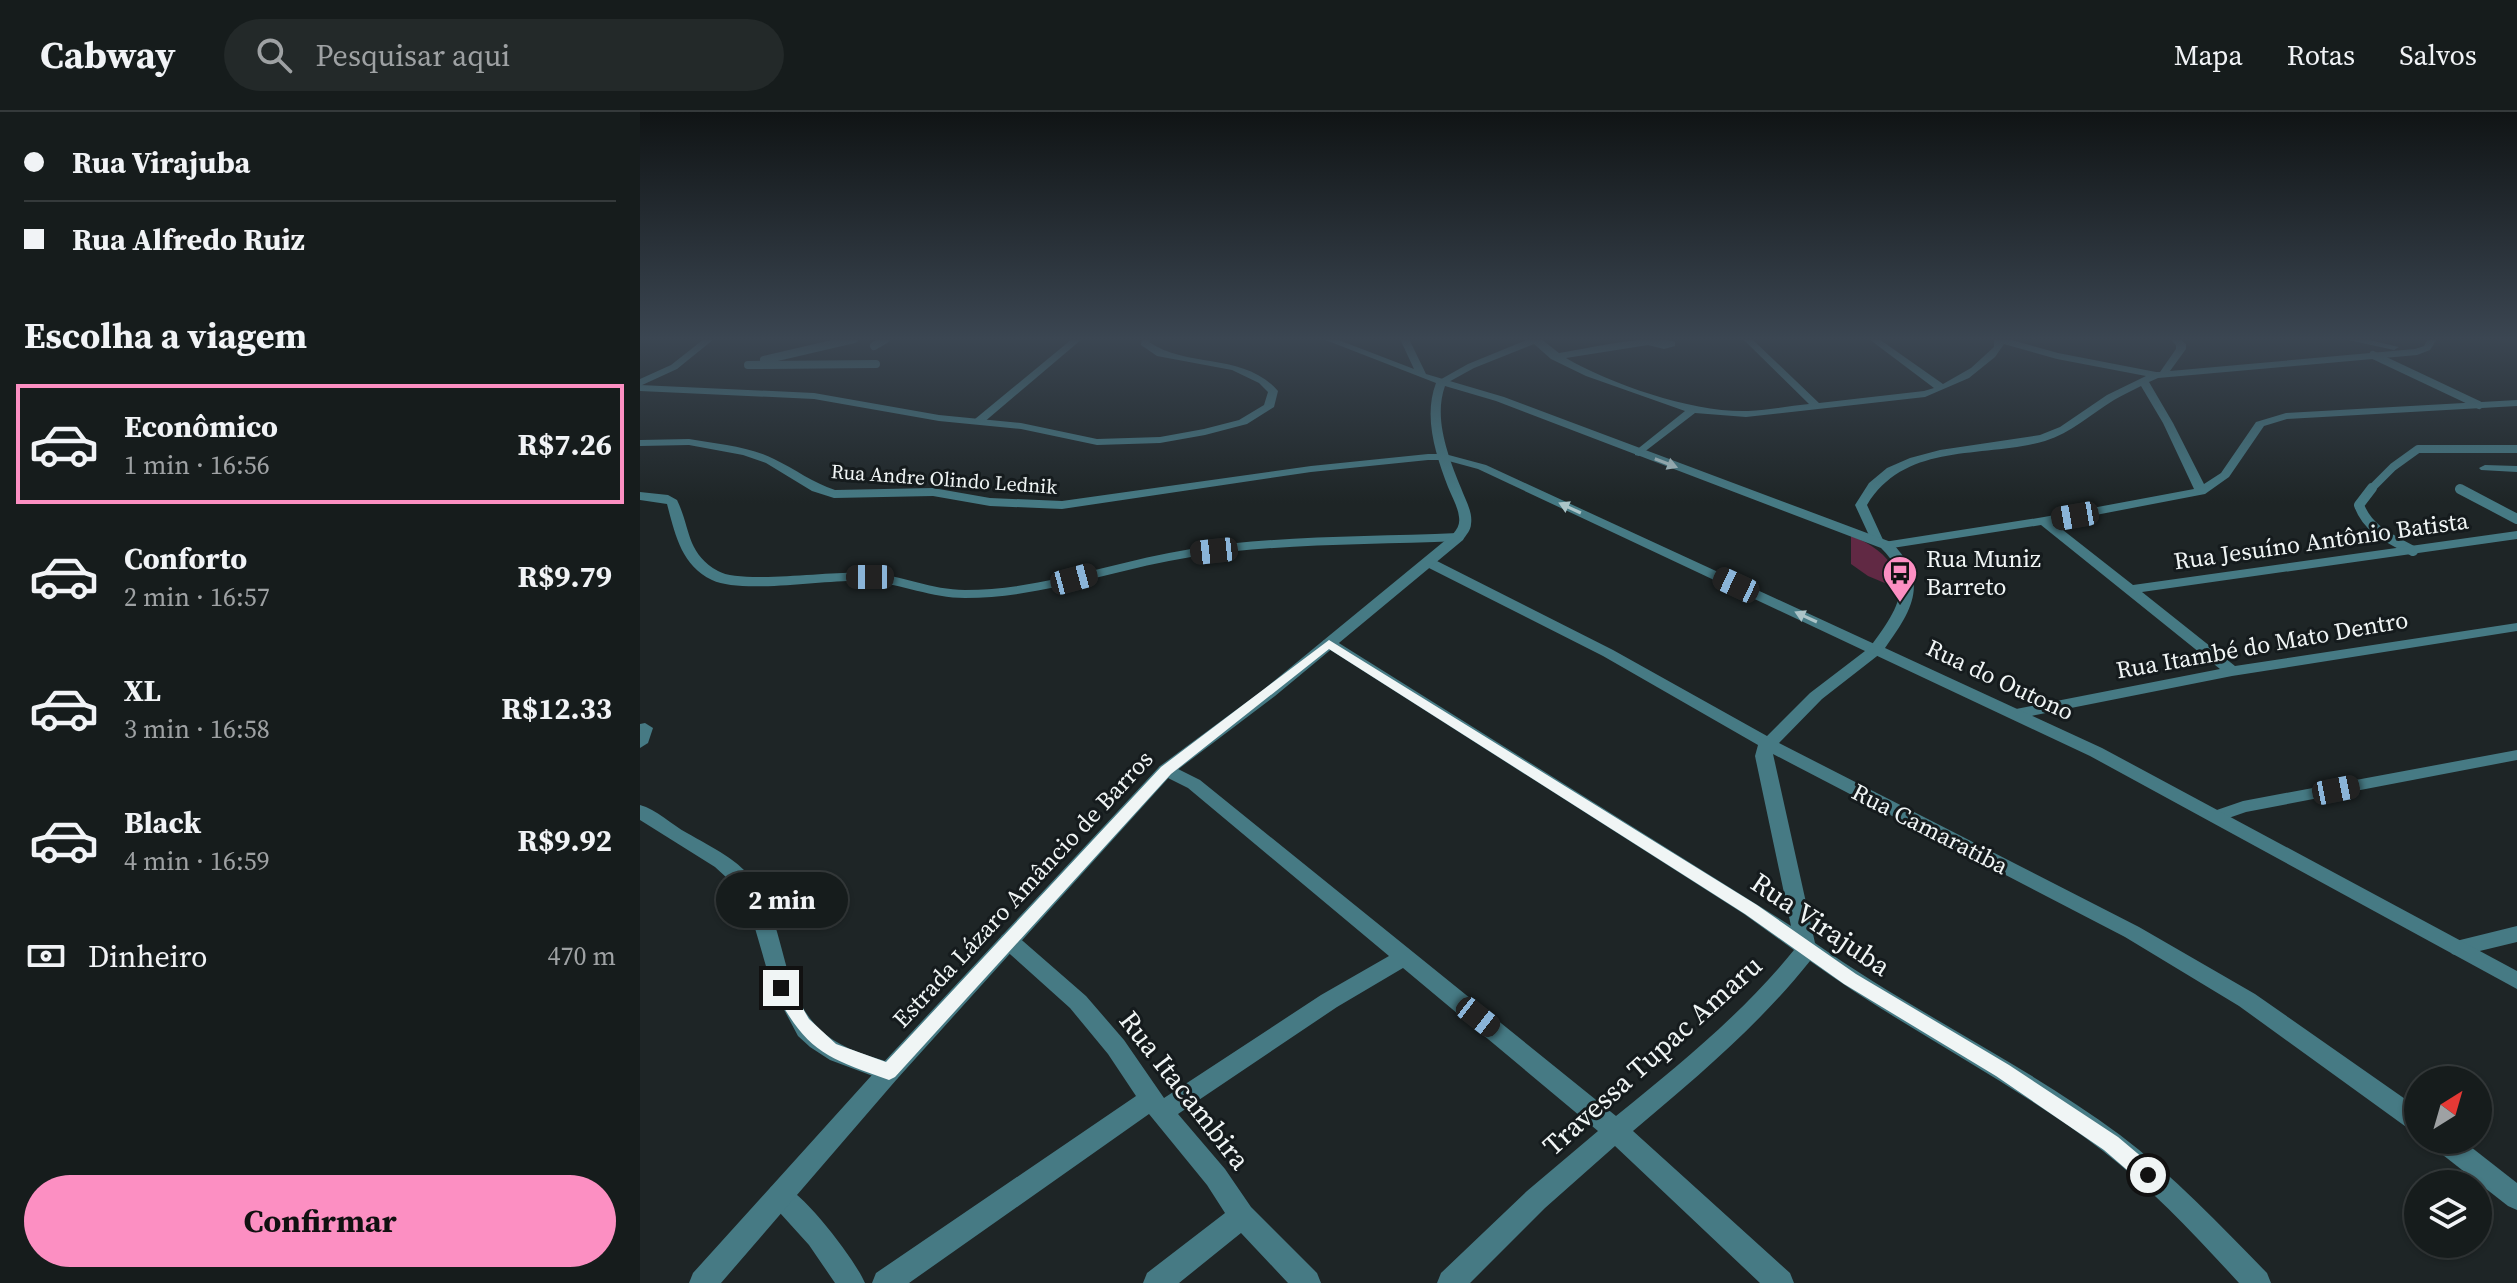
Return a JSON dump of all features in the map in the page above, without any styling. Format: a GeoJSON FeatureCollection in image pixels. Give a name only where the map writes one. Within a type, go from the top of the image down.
{"type":"FeatureCollection","features":[{"type":"Feature","properties":{"kind":"street"},"geometry":{"type":"LineString","coordinates":[[773,394],[814,396],[903,412],[1021,426],[1085,441],[1160,440],[1226,428],[1251,419],[1269,407],[1272,394]]}},
{"type":"Feature","properties":{"kind":"street"},"geometry":{"type":"LineString","coordinates":[[979,421],[1012,394]]}},
{"type":"Feature","properties":{"kind":"street"},"geometry":{"type":"LineString","coordinates":[[640,496],[668,499],[673,503],[684,545],[699,564],[717,577],[744,581],[870,577],[927,590],[962,594],[1013,592],[1191,553],[1258,546],[1458,537],[1465,527],[1465,515],[1436,428],[1437,394]]}},
{"type":"Feature","properties":{"kind":"street"},"geometry":{"type":"LineString","coordinates":[[1438,404],[1453,394]]}},
{"type":"Feature","properties":{"kind":"street"},"geometry":{"type":"LineString","coordinates":[[1483,394],[1882,543],[1902,559],[1910,587],[1896,620],[1876,650],[1816,696],[1767,745],[1764,756],[1806,951]]}},
{"type":"Feature","properties":{"kind":"street"},"geometry":{"type":"LineString","coordinates":[[1650,394],[1693,410],[1746,414],[1926,394]]}},
{"type":"Feature","properties":{"kind":"street"},"geometry":{"type":"LineString","coordinates":[[1804,394],[1817,406]]}},
{"type":"Feature","properties":{"kind":"street"},"geometry":{"type":"LineString","coordinates":[[1882,543],[1861,505],[1866,491],[1888,470],[1919,459],[2043,438],[2064,429],[2118,394]]}},
{"type":"Feature","properties":{"kind":"street"},"geometry":{"type":"LineString","coordinates":[[2151,394],[2201,491]]}},
{"type":"Feature","properties":{"kind":"street"},"geometry":{"type":"LineString","coordinates":[[1882,543],[2044,521],[2201,491],[2225,475],[2260,424],[2274,419],[2303,414],[2517,403]]}},
{"type":"Feature","properties":{"kind":"street"},"geometry":{"type":"LineString","coordinates":[[1639,453],[1693,410]]}},
{"type":"Feature","properties":{"kind":"street","name":"Rua Andre Olindo Lednik"},"geometry":{"type":"LineString","coordinates":[[640,443],[689,442],[746,452],[834,494],[933,492],[1026,505],[1062,505],[1311,469],[1445,457]]}},
{"type":"Feature","properties":{"kind":"street","name":"Rua do Outono"},"geometry":{"type":"LineString","coordinates":[[1445,457],[1482,467],[2016,714],[2217,816],[2517,981]]}},
{"type":"Feature","properties":{"kind":"street"},"geometry":{"type":"LineString","coordinates":[[2485,468],[2517,469]]}},
{"type":"Feature","properties":{"kind":"street"},"geometry":{"type":"LineString","coordinates":[[2044,521],[2232,671]]}},
{"type":"Feature","properties":{"kind":"street","name":"Rua Jesuíno Antônio Batista"},"geometry":{"type":"LineString","coordinates":[[2130,590],[2517,535]]}},
{"type":"Feature","properties":{"kind":"street","name":"Estrada Lázaro Amâncio de Barros"},"geometry":{"type":"LineString","coordinates":[[703,1283],[889,1072],[1166,770],[1458,537]]}},
{"type":"Feature","properties":{"kind":"street","name":"Rua Camaratiba"},"geometry":{"type":"LineString","coordinates":[[1428,562],[1608,653],[1767,745],[2132,932],[2247,1000],[2404,1111]]}},
{"type":"Feature","properties":{"kind":"street","name":"Rua Itambé do Mato Dentro"},"geometry":{"type":"LineString","coordinates":[[2016,714],[2232,671],[2517,627]]}},
{"type":"Feature","properties":{"kind":"street","name":"Rua Virajuba"},"geometry":{"type":"LineString","coordinates":[[1329,643],[1751,909],[1806,951],[2003,1071],[2111,1143],[2186,1207],[2257,1283]]}},
{"type":"Feature","properties":{"kind":"street"},"geometry":{"type":"LineString","coordinates":[[2217,816],[2243,807],[2517,755]]}},
{"type":"Feature","properties":{"kind":"street"},"geometry":{"type":"LineString","coordinates":[[1166,770],[1194,784],[1213,799],[1616,1131],[1780,1283]]}},
{"type":"Feature","properties":{"kind":"street"},"geometry":{"type":"LineString","coordinates":[[640,811],[660,829],[718,860],[747,885],[764,924],[781,988],[803,1024],[830,1049],[889,1072]]}},
{"type":"Feature","properties":{"kind":"street"},"geometry":{"type":"LineString","coordinates":[[2459,948],[2517,934]]}},
{"type":"Feature","properties":{"kind":"street","name":"Rua Itacambira"},"geometry":{"type":"LineString","coordinates":[[1009,941],[1078,1002],[1116,1047],[1156,1105],[1216,1177],[1242,1216],[1307,1283]]}},
{"type":"Feature","properties":{"kind":"street","name":"Travessa Tupac Amaru"},"geometry":{"type":"LineString","coordinates":[[1451,1283],[1563,1175],[1757,1005],[1789,974],[1806,951]]}},
{"type":"Feature","properties":{"kind":"street"},"geometry":{"type":"LineString","coordinates":[[886,1283],[1156,1105],[1403,958]]}},
{"type":"Feature","properties":{"kind":"street"},"geometry":{"type":"LineString","coordinates":[[2461,1154],[2517,1198]]}},
{"type":"Feature","properties":{"kind":"street"},"geometry":{"type":"LineString","coordinates":[[780,1195],[818,1236],[851,1283]]}},
{"type":"Feature","properties":{"kind":"street"},"geometry":{"type":"LineString","coordinates":[[1157,1283],[1242,1216]]}},
{"type":"Feature","properties":{"kind":"lane"},"geometry":{"type":"LineString","coordinates":[[2455,394],[2479,405]]}},
{"type":"Feature","properties":{"kind":"lane"},"geometry":{"type":"LineString","coordinates":[[2413,551],[2369,525],[2361,515],[2359,505],[2370,489],[2405,456],[2418,449],[2517,449]]}},
{"type":"Feature","properties":{"kind":"lane"},"geometry":{"type":"LineString","coordinates":[[2460,489],[2517,519]]}},
{"type":"Feature","properties":{"kind":"shaded area"},"geometry":{"type":"Polygon","coordinates":[[[1851,536],[1883,555],[1895,572],[1892,586],[1868,576],[1851,564],[1851,536]]]}},
{"type":"Feature","properties":{"kind":"place","name":"Rua Muniz Barreto"},"geometry":{"type":"Point","coordinates":[1900,604]}},
{"type":"Feature","properties":{"kind":"route"},"geometry":{"type":"LineString","coordinates":[[781,988],[803,1024],[830,1049],[889,1072],[1166,770],[1269,693],[1329,643],[1751,909],[1806,951],[1850,979],[2003,1071],[2111,1143],[2148,1175]]}}]}
